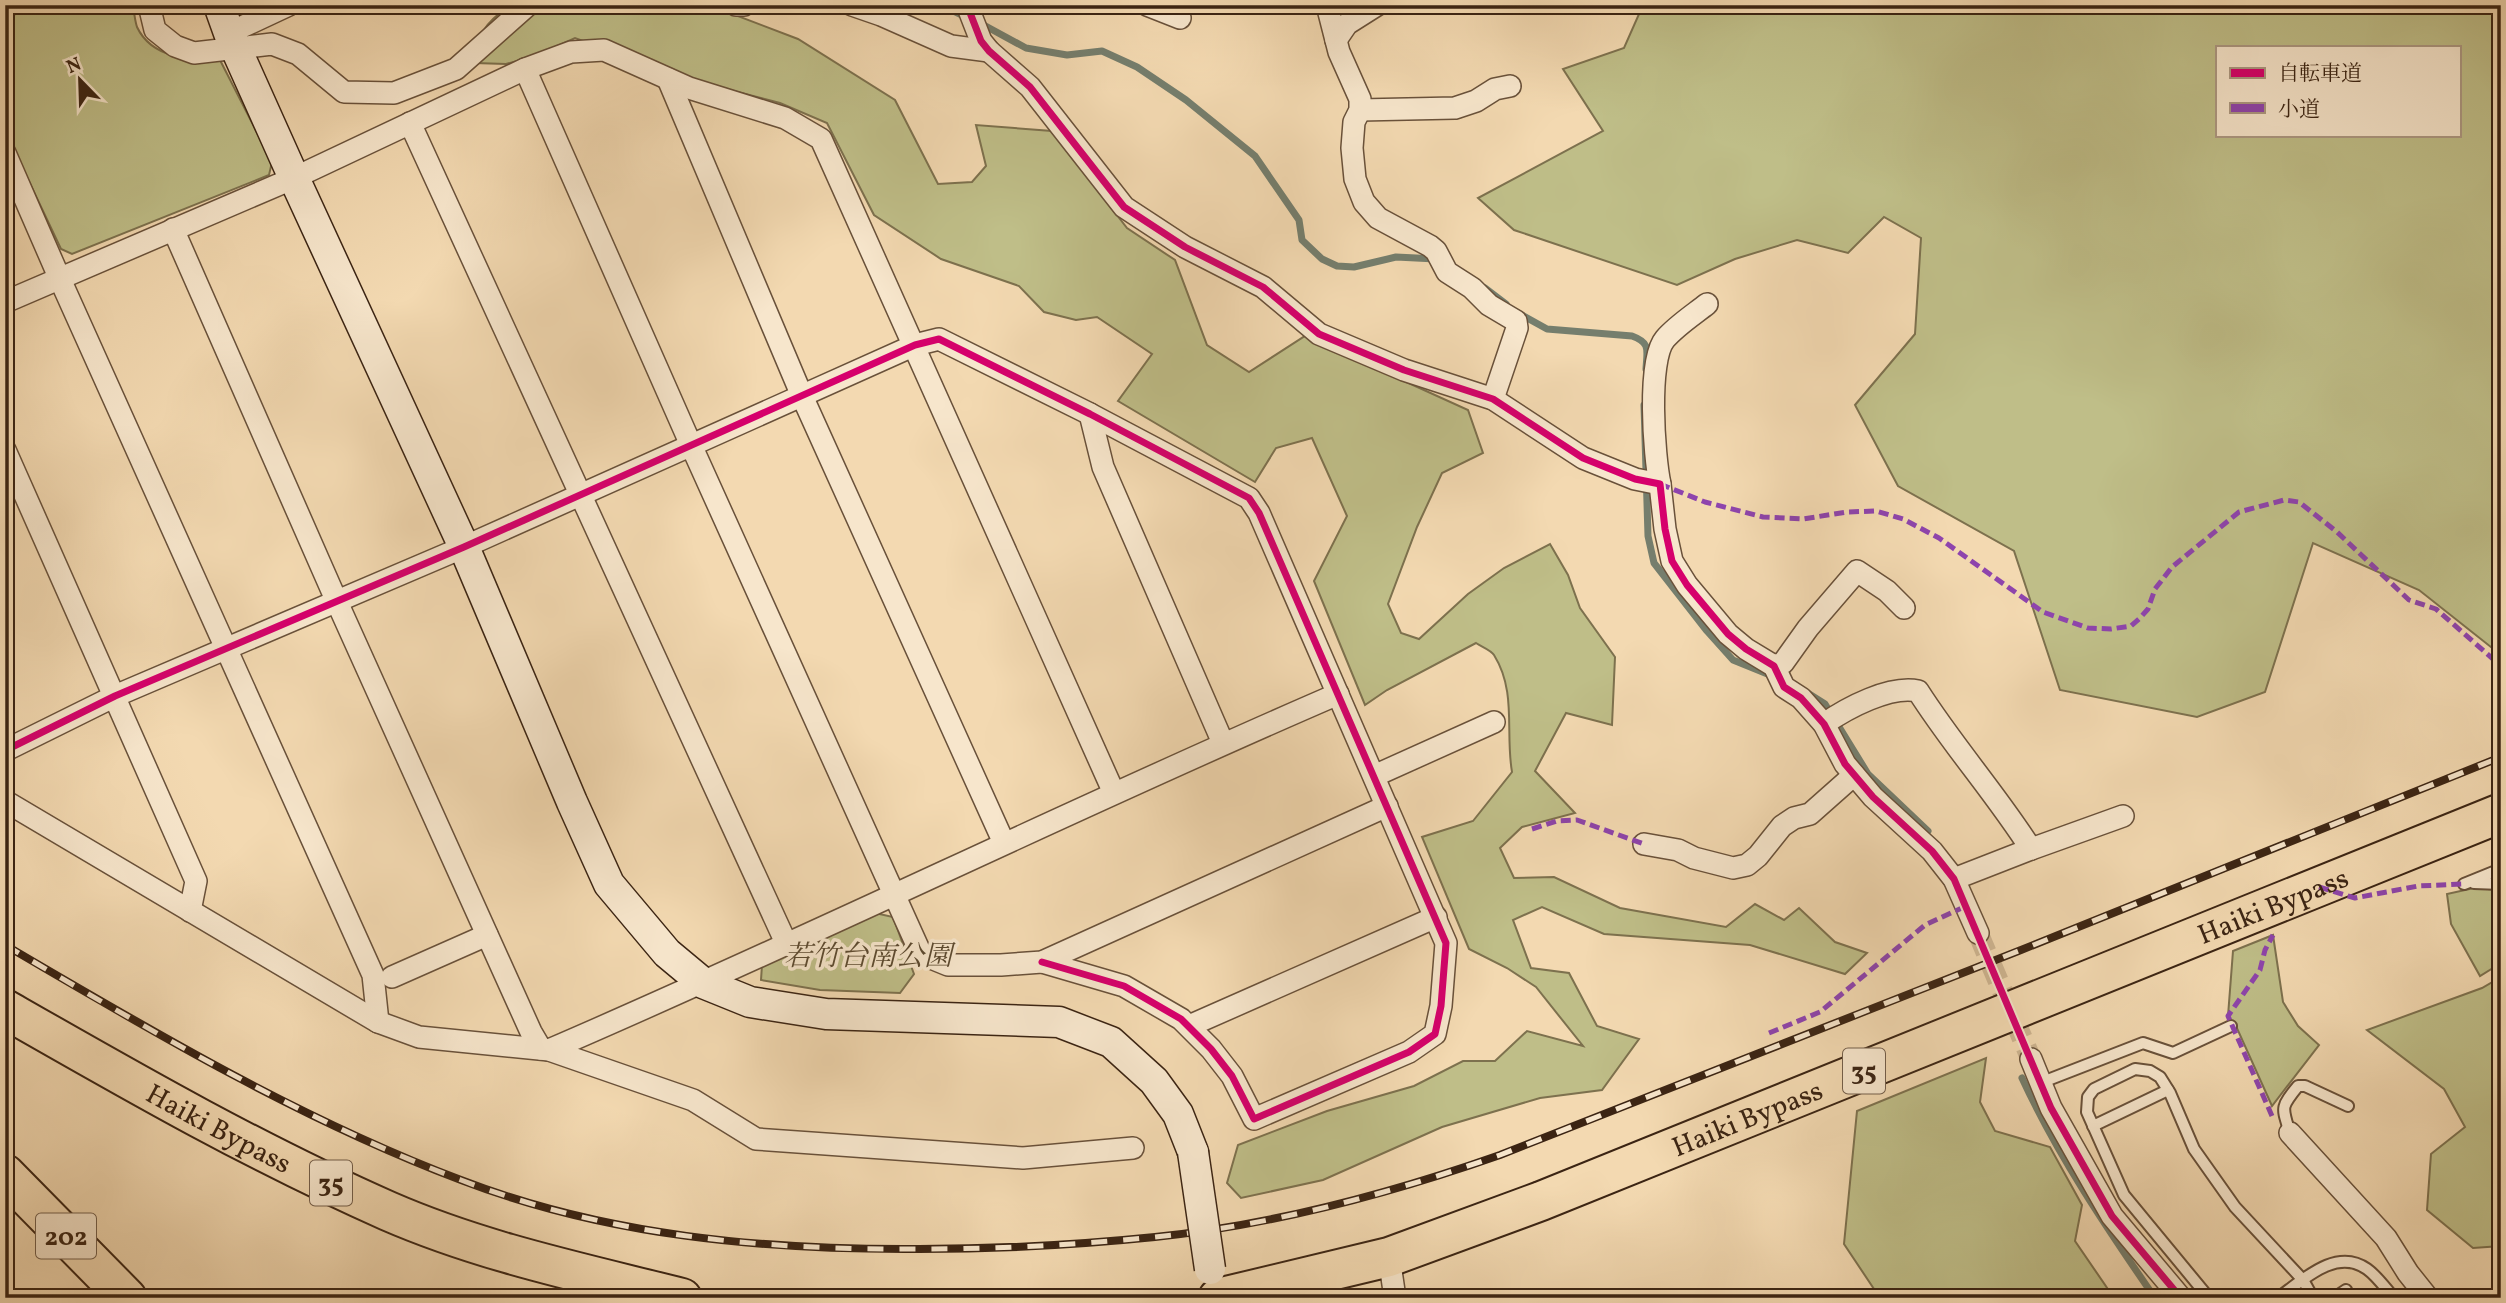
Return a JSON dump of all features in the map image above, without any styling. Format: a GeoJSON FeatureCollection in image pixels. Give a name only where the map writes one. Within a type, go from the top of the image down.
{"type":"FeatureCollection","features":[{"type":"Feature","properties":{"kind":"highway","name":"Haiki Bypass"},"geometry":{"type":"LineString","coordinates":[[1214,1288],[1388,1257],[1541,1201],[2501,813]]}},
{"type":"Feature","properties":{"kind":"highway","name":"Haiki Bypass"},"geometry":{"type":"LineString","coordinates":[[5,1009],[197,1118],[390,1212],[505,1254],[682,1298]]}},
{"type":"Feature","properties":{"kind":"highway","name":"202"},"geometry":{"type":"LineString","coordinates":[[5,1174],[127,1298]]}},
{"type":"Feature","properties":{"kind":"street"},"geometry":{"type":"LineString","coordinates":[[149,5],[155,30],[175,46],[194,53],[232,41],[289,5]]}},
{"type":"Feature","properties":{"kind":"street"},"geometry":{"type":"LineString","coordinates":[[219,5],[232,41],[464,547],[609,884],[667,953],[703,983],[750,1002],[826,1014],[1059,1022],[1111,1042],[1153,1080],[1178,1114],[1194,1152],[1214,1288]]}},
{"type":"Feature","properties":{"kind":"street"},"geometry":{"type":"LineString","coordinates":[[232,41],[272,44],[298,54],[344,92],[394,93],[456,69],[528,5]]}},
{"type":"Feature","properties":{"kind":"street"},"geometry":{"type":"LineString","coordinates":[[736,5],[744,5]]}},
{"type":"Feature","properties":{"kind":"street"},"geometry":{"type":"LineString","coordinates":[[852,5],[951,46],[985,46]]}},
{"type":"Feature","properties":{"kind":"street"},"geometry":{"type":"LineString","coordinates":[[967,5],[985,46],[1030,87],[1124,207],[1185,247],[1263,287],[1319,334],[1404,370],[1493,399],[1583,458],[1635,480],[1660,484]]}},
{"type":"Feature","properties":{"kind":"street"},"geometry":{"type":"LineString","coordinates":[[1147,5],[1180,18]]}},
{"type":"Feature","properties":{"kind":"street"},"geometry":{"type":"LineString","coordinates":[[1327,5],[1336,40],[1360,99],[1360,110],[1354,122],[1352,148],[1354,179],[1364,202],[1378,218],[1411,234],[1489,305],[1516,321],[1517,327],[1493,399]]}},
{"type":"Feature","properties":{"kind":"street"},"geometry":{"type":"LineString","coordinates":[[1336,40],[1347,24],[1377,5]]}},
{"type":"Feature","properties":{"kind":"street"},"geometry":{"type":"LineString","coordinates":[[5,302],[294,178],[525,69],[571,52],[604,50],[689,88],[785,118],[821,139],[1114,793]]}},
{"type":"Feature","properties":{"kind":"street"},"geometry":{"type":"LineString","coordinates":[[6,749],[115,696],[464,547],[581,495],[691,445],[915,345],[939,340],[1090,414],[1249,498],[1259,513],[1446,943],[1441,1006],[1435,1034],[1409,1052],[1254,1119],[1232,1076],[1189,1026],[1124,985],[1042,962],[948,965],[921,954],[691,445],[525,69]]}},
{"type":"Feature","properties":{"kind":"street"},"geometry":{"type":"LineString","coordinates":[[668,79],[802,396],[1004,843]]}},
{"type":"Feature","properties":{"kind":"street"},"geometry":{"type":"LineString","coordinates":[[1360,110],[1455,108],[1476,101],[1495,89],[1510,86]]}},
{"type":"Feature","properties":{"kind":"street"},"geometry":{"type":"LineString","coordinates":[[410,123],[787,945]]}},
{"type":"Feature","properties":{"kind":"street"},"geometry":{"type":"LineString","coordinates":[[5,153],[373,975],[377,1022]]}},
{"type":"Feature","properties":{"kind":"street"},"geometry":{"type":"LineString","coordinates":[[173,229],[531,1032],[545,1049]]}},
{"type":"Feature","properties":{"kind":"street"},"geometry":{"type":"LineString","coordinates":[[1707,304],[1664,340],[1658,352],[1653,426],[1665,529],[1672,561],[1707,611],[1728,634],[1774,666],[1784,687],[1833,718],[1845,764],[1873,797],[1932,851],[1954,879],[1978,933]]}},
{"type":"Feature","properties":{"kind":"street"},"geometry":{"type":"LineString","coordinates":[[1090,414],[1103,467],[1223,743]]}},
{"type":"Feature","properties":{"kind":"street"},"geometry":{"type":"LineString","coordinates":[[5,450],[197,881],[190,911]]}},
{"type":"Feature","properties":{"kind":"street"},"geometry":{"type":"LineString","coordinates":[[1774,666],[1783,663],[1808,628],[1857,571],[1887,591],[1904,608]]}},
{"type":"Feature","properties":{"kind":"street"},"geometry":{"type":"LineString","coordinates":[[1833,718],[1905,688],[1918,691],[1945,732],[2008,813],[2031,849]]}},
{"type":"Feature","properties":{"kind":"street"},"geometry":{"type":"LineString","coordinates":[[545,1049],[703,983],[1223,743],[1338,694]]}},
{"type":"Feature","properties":{"kind":"street"},"geometry":{"type":"LineString","coordinates":[[1374,776],[1494,723]]}},
{"type":"Feature","properties":{"kind":"street"},"geometry":{"type":"LineString","coordinates":[[1644,844],[1678,850],[1694,858],[1733,868],[1747,865],[1782,826],[1794,818],[1810,814],[1854,775]]}},
{"type":"Feature","properties":{"kind":"street"},"geometry":{"type":"LineString","coordinates":[[5,801],[377,1022],[419,1037],[545,1049],[693,1100],[756,1139],[1023,1158],[1133,1147]]}},
{"type":"Feature","properties":{"kind":"street"},"geometry":{"type":"LineString","coordinates":[[1042,962],[1387,806]]}},
{"type":"Feature","properties":{"kind":"street"},"geometry":{"type":"LineString","coordinates":[[1954,879],[2123,816]]}},
{"type":"Feature","properties":{"kind":"street"},"geometry":{"type":"LineString","coordinates":[[1189,1026],[1436,917]]}},
{"type":"Feature","properties":{"kind":"street"},"geometry":{"type":"LineString","coordinates":[[392,977],[487,935]]}},
{"type":"Feature","properties":{"kind":"street"},"geometry":{"type":"LineString","coordinates":[[2031,1059],[2051,1108],[2112,1216],[2181,1298]]}},
{"type":"Feature","properties":{"kind":"street"},"geometry":{"type":"LineString","coordinates":[[2290,1133],[2386,1238],[2428,1298]]}},
{"type":"Feature","properties":{"kind":"street"},"geometry":{"type":"LineString","coordinates":[[1388,1257],[1395,1298]]}},
{"type":"Feature","properties":{"kind":"lane"},"geometry":{"type":"LineString","coordinates":[[2501,869],[2465,884],[2501,884]]}},
{"type":"Feature","properties":{"kind":"lane"},"geometry":{"type":"LineString","coordinates":[[2040,1083],[2143,1043],[2173,1053],[2231,1026]]}},
{"type":"Feature","properties":{"kind":"lane"},"geometry":{"type":"LineString","coordinates":[[2209,1298],[2124,1195],[2087,1112],[2088,1097],[2094,1089],[2135,1069],[2142,1069],[2160,1077],[2194,1149],[2235,1207],[2303,1280],[2314,1298]]}},
{"type":"Feature","properties":{"kind":"lane"},"geometry":{"type":"LineString","coordinates":[[2290,1133],[2284,1104],[2298,1086],[2305,1086],[2348,1106]]}},
{"type":"Feature","properties":{"kind":"lane"},"geometry":{"type":"LineString","coordinates":[[2093,1126],[2168,1090]]}},
{"type":"Feature","properties":{"kind":"lane"},"geometry":{"type":"LineString","coordinates":[[2280,1297],[2321,1266],[2354,1262],[2368,1269],[2394,1298]]}},
{"type":"Feature","properties":{"kind":"lane"},"geometry":{"type":"LineString","coordinates":[[2334,1298],[2346,1290],[2350,1298]]}},
{"type":"Feature","properties":{"kind":"green space"},"geometry":{"type":"Polygon","coordinates":[[[49,5],[133,5],[137,27],[152,46],[173,56],[220,60],[272,162],[269,175],[72,254],[61,249],[5,131],[5,17],[49,5]]]}},
{"type":"Feature","properties":{"kind":"green space"},"geometry":{"type":"Polygon","coordinates":[[[510,5],[709,5],[798,39],[895,100],[938,184],[972,182],[986,166],[976,125],[1052,131],[1127,228],[1175,260],[1207,345],[1249,372],[1305,336],[1468,410],[1483,453],[1442,473],[1417,527],[1388,604],[1401,633],[1419,639],[1468,594],[1504,568],[1550,544],[1568,575],[1580,608],[1615,657],[1612,725],[1566,713],[1535,771],[1575,813],[1522,827],[1500,848],[1514,878],[1554,877],[1620,908],[1726,927],[1755,904],[1784,920],[1799,908],[1835,942],[1867,953],[1845,974],[1750,945],[1604,934],[1542,907],[1513,920],[1531,968],[1569,973],[1597,1026],[1639,1039],[1602,1090],[1540,1098],[1442,1127],[1323,1180],[1241,1198],[1227,1183],[1238,1145],[1327,1111],[1414,1086],[1463,1061],[1495,1061],[1527,1031],[1583,1046],[1536,987],[1507,968],[1469,949],[1422,837],[1473,821],[1512,772],[1506,683],[1494,655],[1476,643],[1387,690],[1365,705],[1314,581],[1347,516],[1312,438],[1276,448],[1255,482],[1118,401],[1152,354],[1097,317],[1076,320],[1044,312],[1019,286],[941,259],[874,215],[827,123],[780,103],[695,81],[575,38],[535,56],[506,64],[475,63],[478,44],[484,30],[510,5]]]}},
{"type":"Feature","properties":{"kind":"green space"},"geometry":{"type":"Polygon","coordinates":[[[1643,5],[2501,5],[2501,655],[2419,590],[2313,543],[2265,692],[2197,717],[2060,690],[2014,551],[1898,486],[1855,405],[1915,334],[1921,238],[1884,217],[1848,253],[1797,240],[1735,259],[1677,285],[1514,230],[1478,198],[1603,131],[1563,69],[1624,48],[1643,5]]]}},
{"type":"Feature","properties":{"kind":"green space"},"geometry":{"type":"Polygon","coordinates":[[[2474,888],[2501,890],[2501,963],[2480,976],[2451,924],[2447,894],[2474,888]]]}},
{"type":"Feature","properties":{"kind":"green space","name":"若竹台南公園"},"geometry":{"type":"Polygon","coordinates":[[[875,913],[893,917],[914,974],[900,993],[820,990],[761,980],[762,965],[875,913]]]}},
{"type":"Feature","properties":{"kind":"green space"},"geometry":{"type":"Polygon","coordinates":[[[2273,935],[2283,1002],[2298,1026],[2319,1045],[2272,1106],[2236,1026],[2231,1026],[2228,1016],[2233,951],[2273,935]]]}},
{"type":"Feature","properties":{"kind":"green space"},"geometry":{"type":"Polygon","coordinates":[[[2501,977],[2501,1246],[2473,1248],[2427,1210],[2431,1154],[2465,1127],[2444,1089],[2367,1030],[2482,988],[2501,977]]]}},
{"type":"Feature","properties":{"kind":"green space"},"geometry":{"type":"Polygon","coordinates":[[[1986,1058],[1980,1102],[1995,1131],[2050,1147],[2082,1205],[2075,1241],[2114,1298],[1880,1298],[1844,1244],[1857,1111],[1986,1058]]]}},
{"type":"Feature","properties":{"kind":"waterway"},"geometry":{"type":"LineString","coordinates":[[941,5],[966,17]]}},
{"type":"Feature","properties":{"kind":"waterway"},"geometry":{"type":"LineString","coordinates":[[980,23],[1026,48],[1067,55],[1102,51],[1137,67],[1186,100],[1255,156],[1299,220],[1302,240],[1322,259],[1337,266],[1354,267],[1396,257],[1436,259]]}},
{"type":"Feature","properties":{"kind":"waterway"},"geometry":{"type":"LineString","coordinates":[[1485,288],[1506,304]]}},
{"type":"Feature","properties":{"kind":"waterway"},"geometry":{"type":"LineString","coordinates":[[1518,313],[1547,329],[1632,336],[1645,345],[1646,369]]}},
{"type":"Feature","properties":{"kind":"waterway"},"geometry":{"type":"LineString","coordinates":[[1644,405],[1648,536],[1654,563],[1733,660],[1770,675]]}},
{"type":"Feature","properties":{"kind":"waterway"},"geometry":{"type":"LineString","coordinates":[[1806,692],[1825,704],[1868,774],[1928,831]]}},
{"type":"Feature","properties":{"kind":"waterway"},"geometry":{"type":"LineString","coordinates":[[2022,1078],[2067,1163],[2155,1298]]}},
{"type":"Feature","properties":{"kind":"tunnel"},"geometry":{"type":"LineString","coordinates":[[1978,933],[2031,1059]]}},
{"type":"Feature","properties":{"kind":"railway"},"geometry":{"type":"LineString","coordinates":[[5,945],[172,1042],[343,1130],[461,1180],[572,1215],[686,1236],[802,1247],[948,1249],[1096,1242],[1199,1232],[1287,1216],[1416,1183],[1500,1155],[2501,757]]}},
{"type":"Feature","properties":{"kind":"marked path"},"geometry":{"type":"LineString","coordinates":[[1660,484],[1705,502],[1763,517],[1803,519],[1847,512],[1876,511],[1903,519],[1939,538],[2043,612],[2088,628],[2111,629],[2131,626],[2140,618],[2148,609],[2155,589],[2172,567],[2239,512],[2284,500],[2299,502],[2337,532],[2409,600],[2436,609],[2501,666]]}},
{"type":"Feature","properties":{"kind":"marked path"},"geometry":{"type":"LineString","coordinates":[[1532,829],[1557,821],[1577,820],[1644,844]]}},
{"type":"Feature","properties":{"kind":"marked path"},"geometry":{"type":"LineString","coordinates":[[2319,887],[2355,898],[2418,886],[2464,884]]}},
{"type":"Feature","properties":{"kind":"marked path"},"geometry":{"type":"LineString","coordinates":[[1769,1033],[1820,1012],[1925,925],[1966,906]]}},
{"type":"Feature","properties":{"kind":"marked path"},"geometry":{"type":"LineString","coordinates":[[2272,1116],[2228,1016],[2260,970],[2265,950],[2273,935]]}},
{"type":"Feature","properties":{"kind":"cycle path"},"geometry":{"type":"LineString","coordinates":[[967,5],[981,41],[1030,87],[1124,207],[1185,247],[1263,287],[1319,334],[1404,370],[1493,399],[1583,458],[1635,479],[1660,484],[1672,561],[1687,585],[1728,634],[1774,666],[1784,687],[1801,698],[1824,724],[1845,764],[1873,797],[1932,851],[1954,879],[2051,1108],[2112,1216],[2181,1298]]}},
{"type":"Feature","properties":{"kind":"cycle path"},"geometry":{"type":"LineString","coordinates":[[6,750],[115,696],[464,547],[915,345],[939,339],[1090,414],[1249,498],[1259,513],[1446,943],[1441,1006],[1435,1034],[1409,1052],[1254,1119],[1232,1076],[1211,1049],[1181,1019],[1124,986],[1042,962]]}}]}
